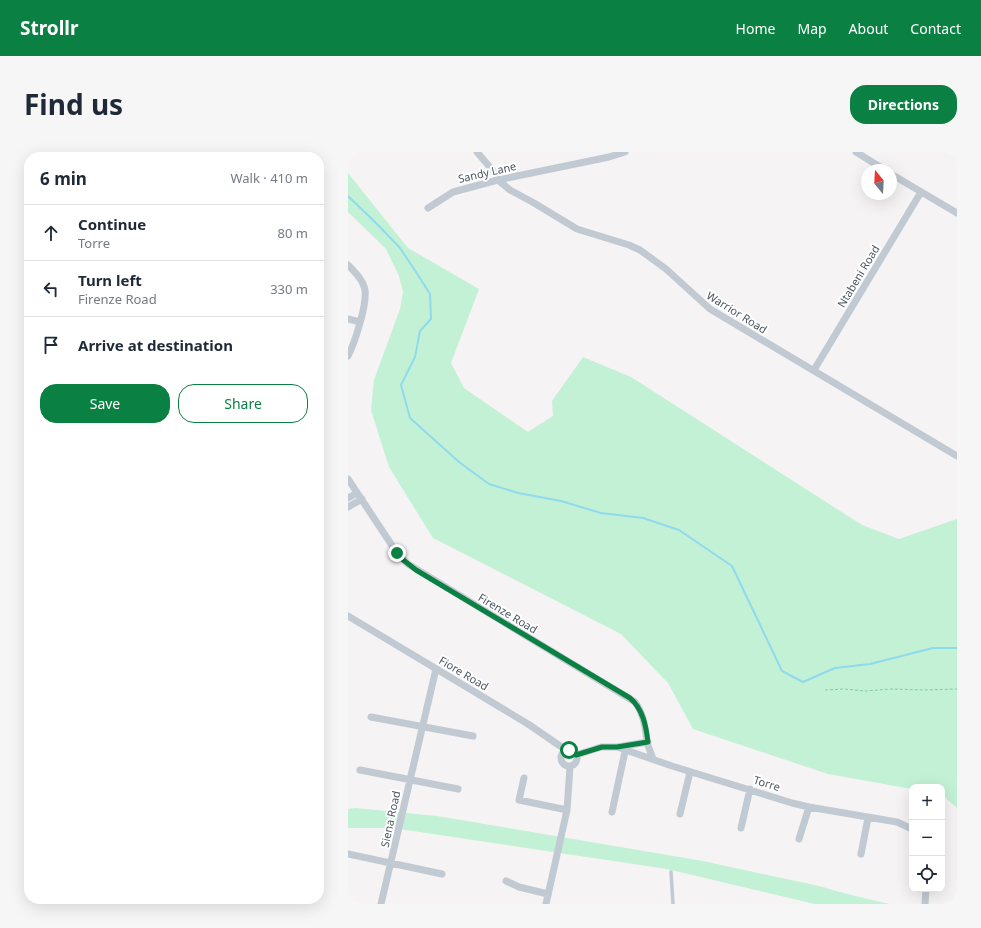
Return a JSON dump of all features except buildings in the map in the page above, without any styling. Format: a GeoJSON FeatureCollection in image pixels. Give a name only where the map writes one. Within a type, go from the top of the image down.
{"type":"FeatureCollection","features":[{"type":"Feature","properties":{"kind":"street","name":"Warrior Road"},"geometry":{"type":"LineString","coordinates":[[477,152],[494,172],[498,180],[510,190],[569,225],[584,232],[629,245],[640,250],[666,269],[710,309],[957,456]]}},
{"type":"Feature","properties":{"kind":"street","name":"Sandy Lane"},"geometry":{"type":"LineString","coordinates":[[428,208],[453,192],[498,180],[625,152]]}},
{"type":"Feature","properties":{"kind":"street"},"geometry":{"type":"LineString","coordinates":[[856,152],[875,164]]}},
{"type":"Feature","properties":{"kind":"street"},"geometry":{"type":"LineString","coordinates":[[897,178],[957,213]]}},
{"type":"Feature","properties":{"kind":"street","name":"Ntabeni Road"},"geometry":{"type":"LineString","coordinates":[[814,370],[921,192]]}},
{"type":"Feature","properties":{"kind":"street"},"geometry":{"type":"LineString","coordinates":[[348,265],[360,279],[365,291],[355,343],[348,356]]}},
{"type":"Feature","properties":{"kind":"street"},"geometry":{"type":"LineString","coordinates":[[348,319],[360,322]]}},
{"type":"Feature","properties":{"kind":"street","name":"Firenze Road"},"geometry":{"type":"LineString","coordinates":[[348,479],[397,553],[416,570],[635,702],[641,712],[647,730],[648,742],[653,759]]}},
{"type":"Feature","properties":{"kind":"street"},"geometry":{"type":"LineString","coordinates":[[348,498],[357,493]]}},
{"type":"Feature","properties":{"kind":"street"},"geometry":{"type":"LineString","coordinates":[[348,507],[362,499]]}},
{"type":"Feature","properties":{"kind":"street","name":"Fiore Road"},"geometry":{"type":"LineString","coordinates":[[348,616],[566,750],[571,750],[576,755]]}},
{"type":"Feature","properties":{"kind":"street","name":"Siena Road"},"geometry":{"type":"LineString","coordinates":[[381,904],[392,863],[436,669]]}},
{"type":"Feature","properties":{"kind":"street"},"geometry":{"type":"LineString","coordinates":[[371,717],[422,728],[473,736]]}},
{"type":"Feature","properties":{"kind":"street","name":"Torre"},"geometry":{"type":"LineString","coordinates":[[576,755],[597,748],[626,747],[648,742]]}},
{"type":"Feature","properties":{"kind":"street"},"geometry":{"type":"LineString","coordinates":[[612,812],[626,747]]}},
{"type":"Feature","properties":{"kind":"street","name":"Torre"},"geometry":{"type":"LineString","coordinates":[[626,747],[653,759],[690,772],[809,807],[897,822],[909,828]]}},
{"type":"Feature","properties":{"kind":"street"},"geometry":{"type":"LineString","coordinates":[[566,750],[560,758],[563,765],[570,767]]}},
{"type":"Feature","properties":{"kind":"street"},"geometry":{"type":"LineString","coordinates":[[546,904],[567,810],[570,767],[576,762],[576,755]]}},
{"type":"Feature","properties":{"kind":"street","name":"Siena Road"},"geometry":{"type":"LineString","coordinates":[[360,770],[458,789]]}},
{"type":"Feature","properties":{"kind":"street"},"geometry":{"type":"LineString","coordinates":[[680,814],[690,772]]}},
{"type":"Feature","properties":{"kind":"street"},"geometry":{"type":"LineString","coordinates":[[524,778],[519,800],[567,810]]}},
{"type":"Feature","properties":{"kind":"street"},"geometry":{"type":"LineString","coordinates":[[741,828],[750,790]]}},
{"type":"Feature","properties":{"kind":"street"},"geometry":{"type":"LineString","coordinates":[[799,839],[809,807]]}},
{"type":"Feature","properties":{"kind":"street"},"geometry":{"type":"LineString","coordinates":[[861,854],[868,818]]}},
{"type":"Feature","properties":{"kind":"street","name":"Siena Road"},"geometry":{"type":"LineString","coordinates":[[348,854],[442,874]]}},
{"type":"Feature","properties":{"kind":"street"},"geometry":{"type":"LineString","coordinates":[[506,881],[519,887],[548,894]]}},
{"type":"Feature","properties":{"kind":"street"},"geometry":{"type":"LineString","coordinates":[[925,904],[926,892]]}},
{"type":"Feature","properties":{"kind":"lane"},"geometry":{"type":"LineString","coordinates":[[671,872],[673,904]]}},
{"type":"Feature","properties":{"kind":"path"},"geometry":{"type":"LineString","coordinates":[[825,690],[844,689],[865,691],[891,689],[957,689]]}},
{"type":"Feature","properties":{"kind":"green space"},"geometry":{"type":"Polygon","coordinates":[[[348,173],[408,248],[479,289],[451,363],[464,388],[528,432],[553,416],[552,401],[583,357],[631,377],[862,525],[899,539],[957,519],[957,808],[945,798],[945,784],[909,784],[909,788],[828,774],[693,729],[668,683],[621,634],[433,538],[389,467],[371,410],[374,380],[400,309],[403,292],[399,276],[386,249],[348,212],[348,173]]]}},
{"type":"Feature","properties":{"kind":"green space"},"geometry":{"type":"Polygon","coordinates":[[[355,808],[437,816],[703,861],[819,886],[889,904],[815,904],[667,869],[393,828],[348,828],[348,809],[355,808]]]}},
{"type":"Feature","properties":{"kind":"waterway"},"geometry":{"type":"LineString","coordinates":[[348,196],[400,248],[430,294],[431,319],[420,331],[415,357],[401,385],[410,418],[459,462],[489,484],[518,493],[561,501],[601,513],[643,518],[679,530],[732,566],[782,671],[803,682],[835,668],[870,664],[933,648],[957,648]]}},
{"type":"Feature","properties":{"kind":"route"},"geometry":{"type":"LineString","coordinates":[[397,553],[416,570],[630,698],[638,706],[647,730],[648,742],[617,747],[602,747],[576,755],[573,751],[569,750]]}}]}
